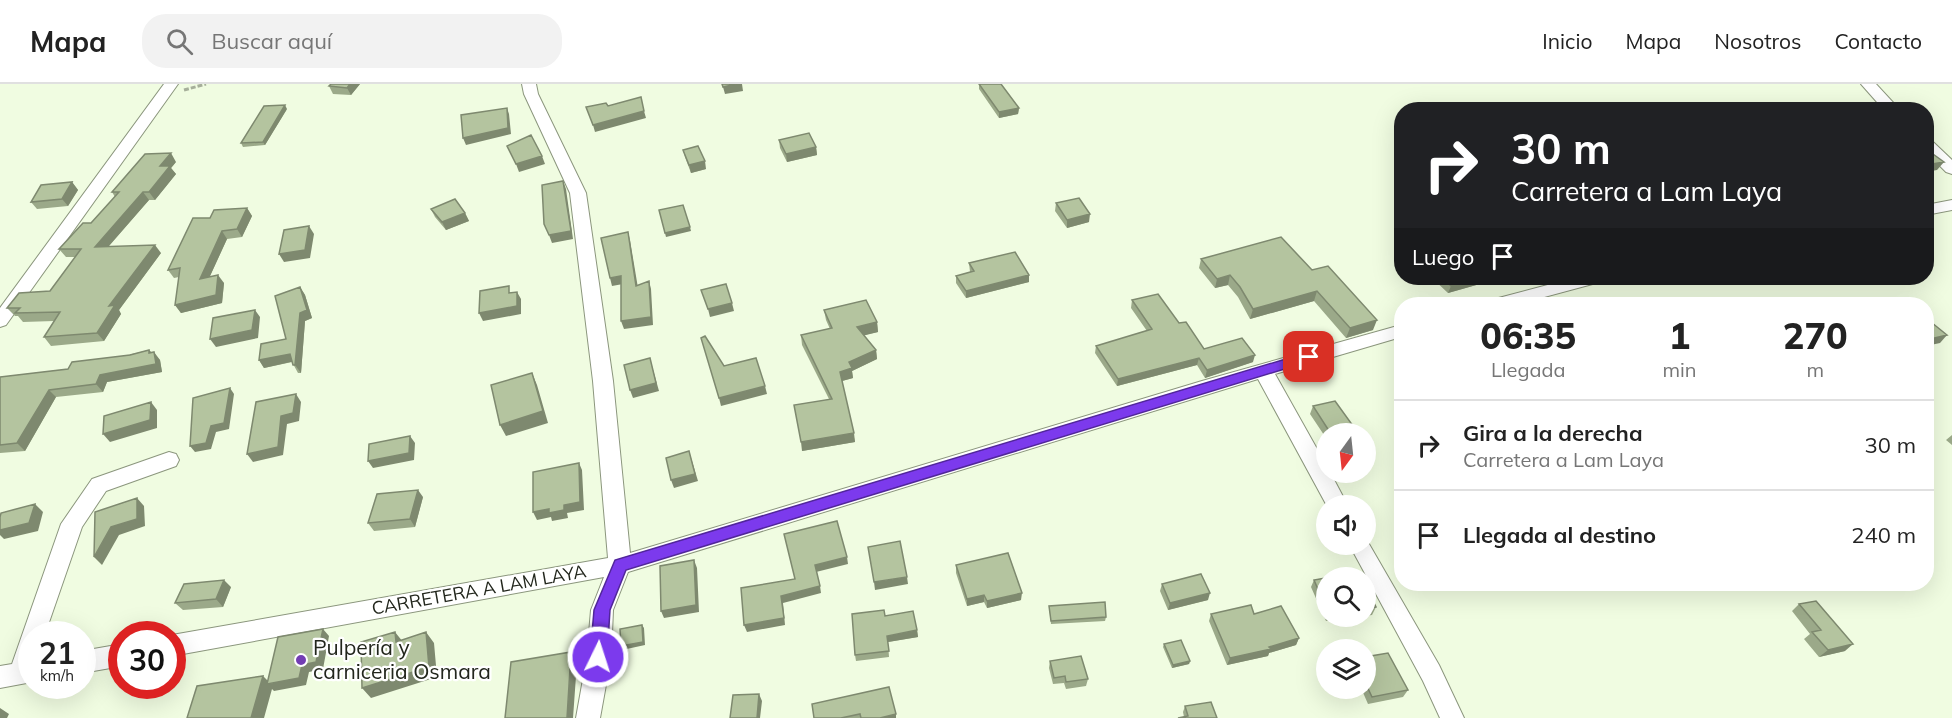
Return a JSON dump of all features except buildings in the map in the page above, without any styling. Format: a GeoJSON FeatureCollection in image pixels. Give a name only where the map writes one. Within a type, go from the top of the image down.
{"type":"FeatureCollection","features":[{"type":"Feature","properties":{"kind":"street"},"geometry":{"type":"LineString","coordinates":[[0,321],[171,84]]}},
{"type":"Feature","properties":{"kind":"street"},"geometry":{"type":"LineString","coordinates":[[529,84],[531,94],[578,193],[603,381],[620,565],[602,610],[598,657],[588,718]]}},
{"type":"Feature","properties":{"kind":"street"},"geometry":{"type":"LineString","coordinates":[[1868,84],[1885,102]]}},
{"type":"Feature","properties":{"kind":"street"},"geometry":{"type":"LineString","coordinates":[[1934,150],[1952,169]]}},
{"type":"Feature","properties":{"kind":"street"},"geometry":{"type":"LineString","coordinates":[[1934,208],[1952,204]]}},
{"type":"Feature","properties":{"kind":"street"},"geometry":{"type":"LineString","coordinates":[[1523,297],[1568,285]]}},
{"type":"Feature","properties":{"kind":"street","name":"CARRETERA A LAM LAYA"},"geometry":{"type":"LineString","coordinates":[[186,642],[620,565],[1263,370],[1394,333]]}},
{"type":"Feature","properties":{"kind":"street"},"geometry":{"type":"LineString","coordinates":[[1263,370],[1332,495]]}},
{"type":"Feature","properties":{"kind":"street"},"geometry":{"type":"LineString","coordinates":[[38,621],[72,524],[99,485],[169,460]]}},
{"type":"Feature","properties":{"kind":"street"},"geometry":{"type":"LineString","coordinates":[[1366,555],[1431,673],[1452,718]]}},
{"type":"Feature","properties":{"kind":"place","name":"Pulpería y carniceria Osmara"},"geometry":{"type":"Point","coordinates":[301,660]}},
{"type":"Feature","properties":{"kind":"route"},"geometry":{"type":"LineString","coordinates":[[598,657],[602,610],[620,565],[1202,387],[1309,357]]}}]}
